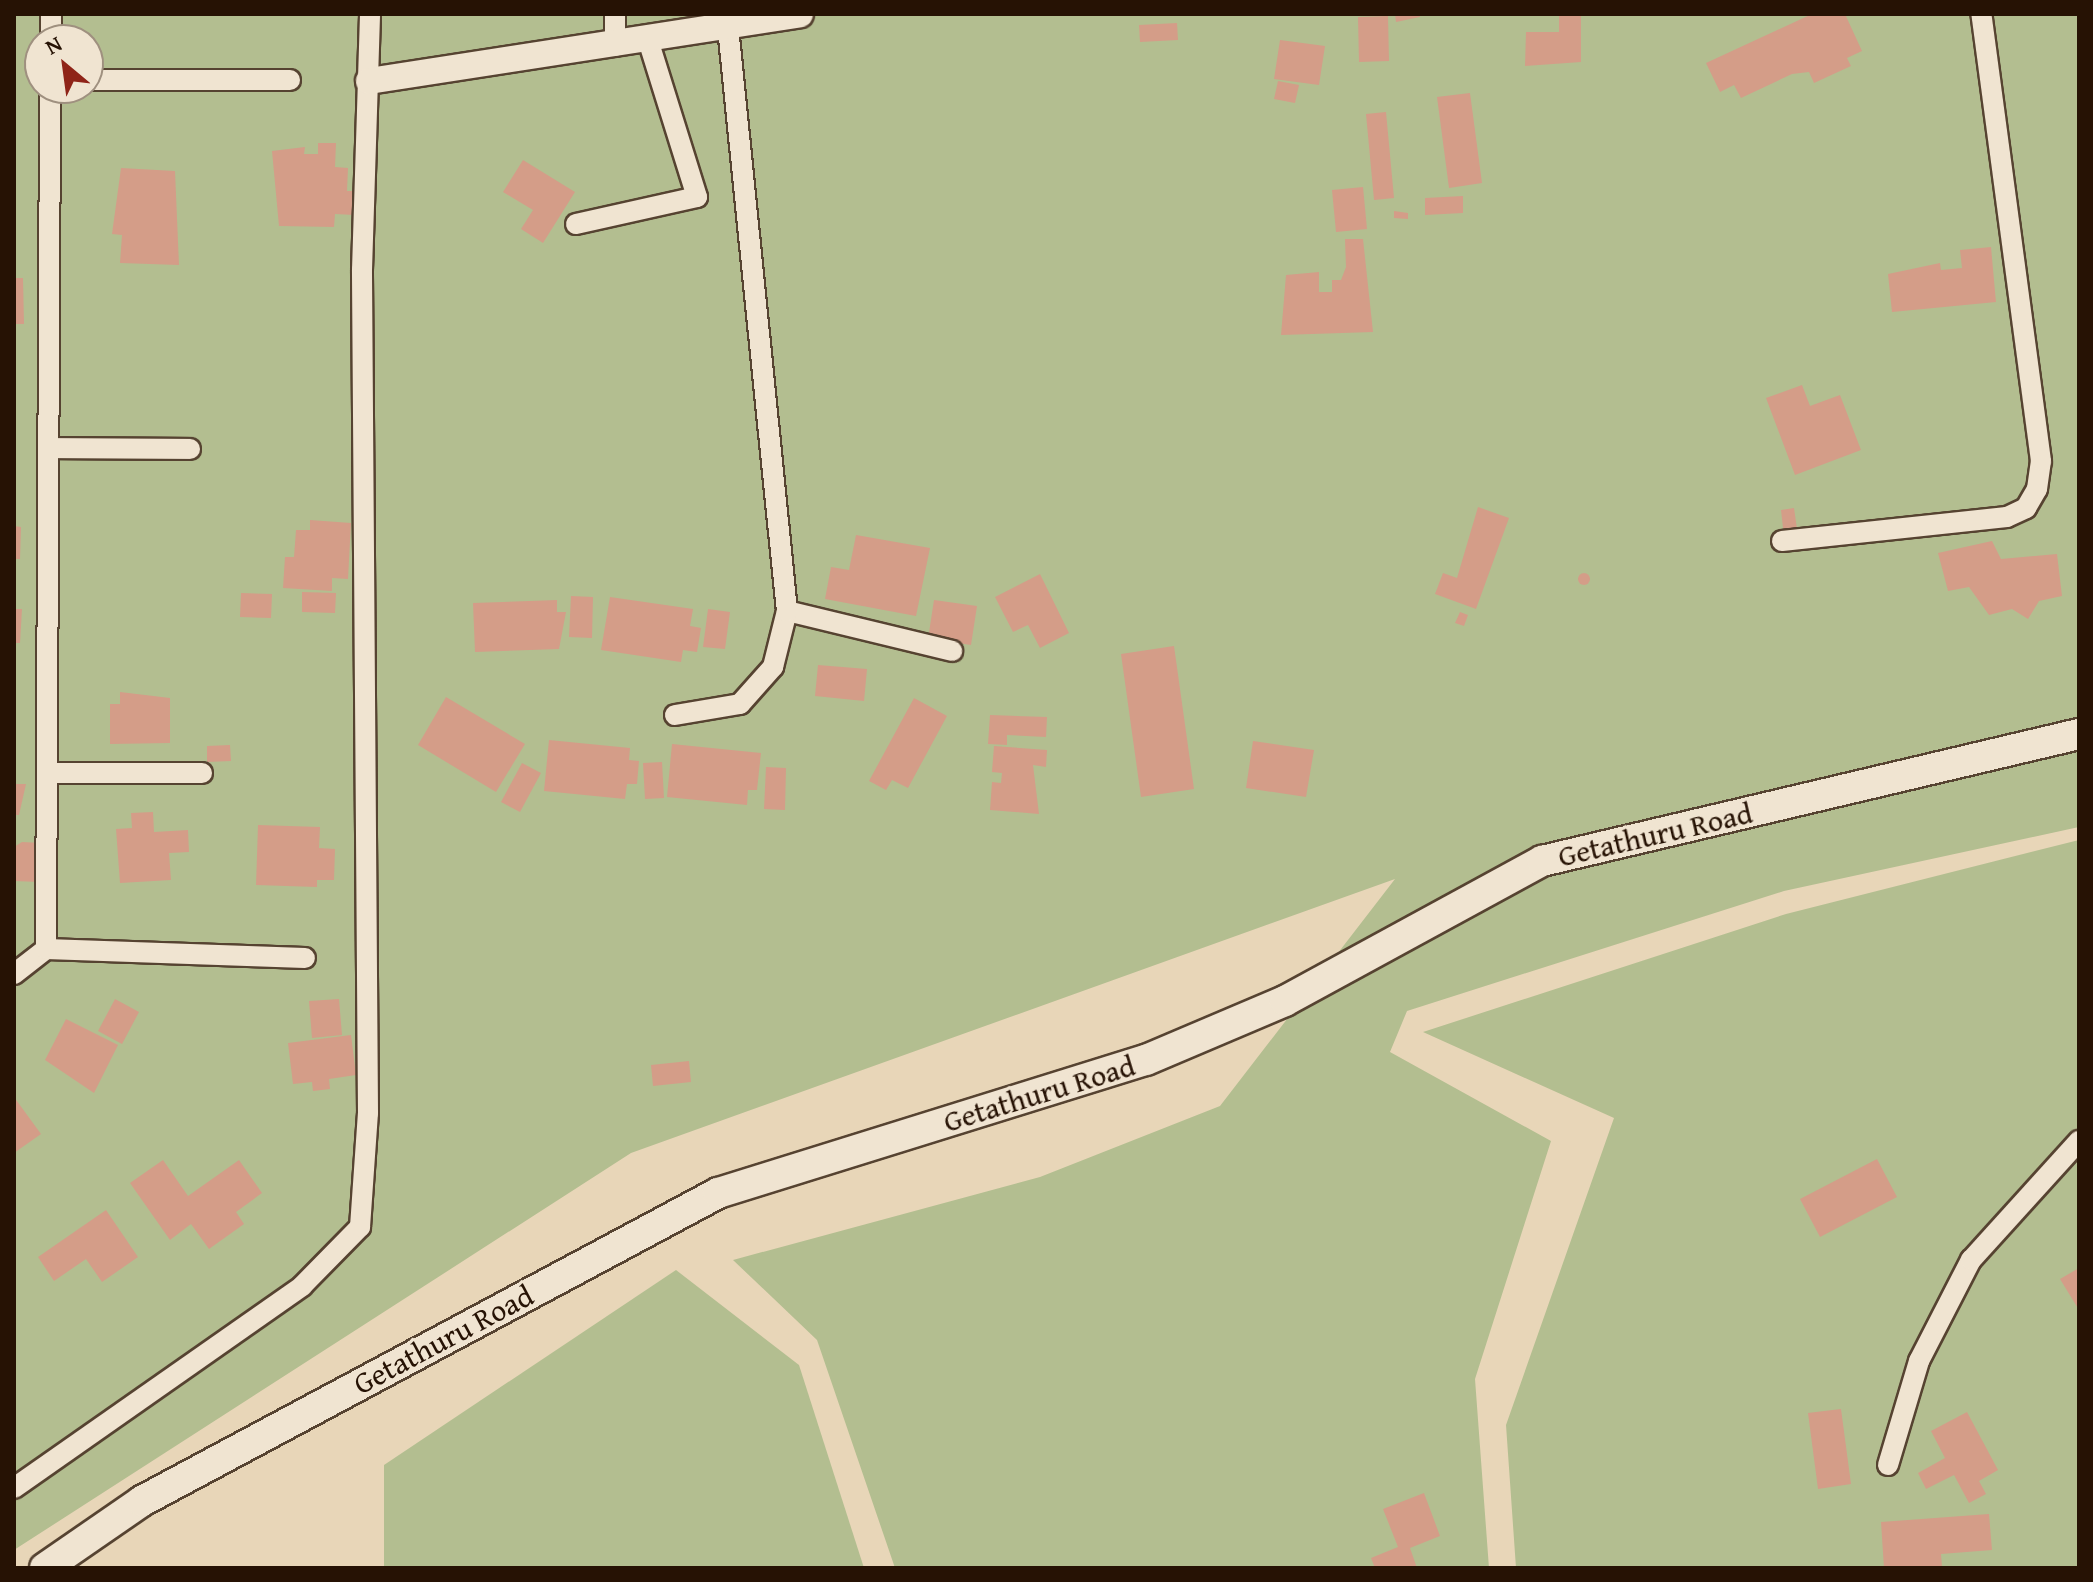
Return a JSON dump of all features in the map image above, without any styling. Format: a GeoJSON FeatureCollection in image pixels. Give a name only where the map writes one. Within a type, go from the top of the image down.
{"type":"FeatureCollection","features":[{"type":"Feature","properties":{"kind":"main road","name":"Getathuru Road"},"geometry":{"type":"LineString","coordinates":[[45,1568],[142,1501],[718,1193],[1146,1060],[1285,1001],[1542,861],[2079,734]]}},
{"type":"Feature","properties":{"kind":"street"},"geometry":{"type":"LineString","coordinates":[[14,1488],[302,1286],[360,1227],[368,1113],[362,361],[370,14]]}},
{"type":"Feature","properties":{"kind":"street"},"geometry":{"type":"LineString","coordinates":[[615,14],[615,46]]}},
{"type":"Feature","properties":{"kind":"street"},"geometry":{"type":"LineString","coordinates":[[369,81],[615,46],[800,14]]}},
{"type":"Feature","properties":{"kind":"street"},"geometry":{"type":"LineString","coordinates":[[1782,541],[2007,517],[2026,508],[2037,489],[2041,461],[1981,14]]}},
{"type":"Feature","properties":{"kind":"street"},"geometry":{"type":"LineString","coordinates":[[675,715],[740,704],[773,667],[787,611],[728,27]]}},
{"type":"Feature","properties":{"kind":"street"},"geometry":{"type":"LineString","coordinates":[[576,224],[697,197],[648,40]]}},
{"type":"Feature","properties":{"kind":"street"},"geometry":{"type":"LineString","coordinates":[[104,80],[290,80]]}},
{"type":"Feature","properties":{"kind":"street"},"geometry":{"type":"LineString","coordinates":[[46,949],[50,104]]}},
{"type":"Feature","properties":{"kind":"street"},"geometry":{"type":"LineString","coordinates":[[49,448],[190,449]]}},
{"type":"Feature","properties":{"kind":"street"},"geometry":{"type":"LineString","coordinates":[[787,611],[952,651]]}},
{"type":"Feature","properties":{"kind":"street"},"geometry":{"type":"LineString","coordinates":[[48,773],[202,773]]}},
{"type":"Feature","properties":{"kind":"street"},"geometry":{"type":"LineString","coordinates":[[14,974],[46,949],[305,958]]}},
{"type":"Feature","properties":{"kind":"street"},"geometry":{"type":"LineString","coordinates":[[1888,1465],[1919,1361],[1971,1260],[2079,1141]]}},
{"type":"Feature","properties":{"kind":"green space"},"geometry":{"type":"Polygon","coordinates":[[[14,14],[2079,14],[2079,827],[1784,891],[1407,1011],[1390,1052],[1551,1141],[1475,1379],[1489,1568],[895,1568],[817,1340],[733,1260],[1040,1177],[1220,1106],[1395,879],[631,1153],[14,1550],[14,14]]]}},
{"type":"Feature","properties":{"kind":"green space"},"geometry":{"type":"Polygon","coordinates":[[[2079,840],[2079,1568],[1516,1568],[1506,1425],[1614,1118],[1423,1032],[1786,914],[2079,840]]]}},
{"type":"Feature","properties":{"kind":"green space"},"geometry":{"type":"Polygon","coordinates":[[[676,1270],[799,1365],[864,1568],[384,1568],[384,1465],[676,1270]]]}},
{"type":"Feature","properties":{"kind":"building"},"geometry":{"type":"Polygon","coordinates":[[[1395,14],[1419,14],[1420,17],[1396,22],[1395,14]]]}},
{"type":"Feature","properties":{"kind":"building"},"geometry":{"type":"Polygon","coordinates":[[[1559,14],[1581,14],[1581,62],[1525,66],[1526,32],[1559,32],[1559,14]]]}},
{"type":"Feature","properties":{"kind":"building"},"geometry":{"type":"Polygon","coordinates":[[[1812,14],[1845,14],[1862,51],[1847,58],[1851,66],[1814,83],[1809,72],[1792,74],[1741,98],[1734,85],[1720,92],[1706,63],[1812,14]]]}},
{"type":"Feature","properties":{"kind":"building"},"geometry":{"type":"Polygon","coordinates":[[[1388,16],[1389,61],[1359,62],[1358,17],[1388,16]]]}},
{"type":"Feature","properties":{"kind":"building"},"geometry":{"type":"Polygon","coordinates":[[[1177,23],[1178,40],[1140,42],[1139,25],[1177,23]]]}},
{"type":"Feature","properties":{"kind":"building"},"geometry":{"type":"Polygon","coordinates":[[[1280,40],[1325,46],[1319,85],[1274,79],[1280,40]]]}},
{"type":"Feature","properties":{"kind":"building"},"geometry":{"type":"Polygon","coordinates":[[[1278,81],[1299,85],[1295,103],[1274,99],[1278,81]]]}},
{"type":"Feature","properties":{"kind":"building"},"geometry":{"type":"Polygon","coordinates":[[[1470,93],[1482,183],[1449,188],[1437,97],[1470,93]]]}},
{"type":"Feature","properties":{"kind":"building"},"geometry":{"type":"Polygon","coordinates":[[[1386,112],[1394,198],[1374,200],[1366,114],[1386,112]]]}},
{"type":"Feature","properties":{"kind":"building"},"geometry":{"type":"Polygon","coordinates":[[[318,143],[336,143],[335,167],[348,168],[347,191],[355,191],[354,215],[335,214],[334,227],[279,226],[272,151],[305,147],[304,154],[318,154],[318,143]]]}},
{"type":"Feature","properties":{"kind":"building"},"geometry":{"type":"Polygon","coordinates":[[[523,160],[575,192],[543,243],[521,229],[533,210],[503,192],[523,160]]]}},
{"type":"Feature","properties":{"kind":"building"},"geometry":{"type":"Polygon","coordinates":[[[121,168],[175,171],[179,265],[120,263],[122,235],[112,234],[121,168]]]}},
{"type":"Feature","properties":{"kind":"building"},"geometry":{"type":"Polygon","coordinates":[[[1363,187],[1367,229],[1336,232],[1332,190],[1363,187]]]}},
{"type":"Feature","properties":{"kind":"building"},"geometry":{"type":"Polygon","coordinates":[[[1463,196],[1463,213],[1425,215],[1425,198],[1463,196]]]}},
{"type":"Feature","properties":{"kind":"building"},"geometry":{"type":"Polygon","coordinates":[[[1394,211],[1408,213],[1408,219],[1394,218],[1394,211]]]}},
{"type":"Feature","properties":{"kind":"building"},"geometry":{"type":"Polygon","coordinates":[[[1345,239],[1363,239],[1373,332],[1281,335],[1286,275],[1319,272],[1319,292],[1332,292],[1332,280],[1341,280],[1346,267],[1345,239]]]}},
{"type":"Feature","properties":{"kind":"building"},"geometry":{"type":"Polygon","coordinates":[[[1991,247],[1996,302],[1892,312],[1888,274],[1940,263],[1941,270],[1962,268],[1960,250],[1991,247]]]}},
{"type":"Feature","properties":{"kind":"building"},"geometry":{"type":"Polygon","coordinates":[[[14,278],[23,278],[24,324],[14,324],[14,278]]]}},
{"type":"Feature","properties":{"kind":"building"},"geometry":{"type":"Polygon","coordinates":[[[1802,385],[1810,406],[1840,395],[1861,450],[1795,475],[1766,398],[1802,385]]]}},
{"type":"Feature","properties":{"kind":"building"},"geometry":{"type":"Polygon","coordinates":[[[1478,507],[1509,518],[1476,609],[1435,594],[1443,573],[1457,578],[1478,507]]]}},
{"type":"Feature","properties":{"kind":"building"},"geometry":{"type":"Polygon","coordinates":[[[1794,508],[1798,536],[1784,537],[1781,510],[1794,508]]]}},
{"type":"Feature","properties":{"kind":"building"},"geometry":{"type":"Polygon","coordinates":[[[310,520],[351,523],[348,579],[332,578],[332,591],[283,588],[285,557],[294,557],[296,530],[310,530],[310,520]]]}},
{"type":"Feature","properties":{"kind":"building"},"geometry":{"type":"Polygon","coordinates":[[[14,526],[21,527],[20,559],[14,559],[14,526]]]}},
{"type":"Feature","properties":{"kind":"building"},"geometry":{"type":"Polygon","coordinates":[[[856,535],[930,548],[916,616],[825,599],[831,567],[849,570],[856,535]]]}},
{"type":"Feature","properties":{"kind":"building"},"geometry":{"type":"Polygon","coordinates":[[[1992,541],[2001,559],[2057,554],[2062,596],[2039,601],[2028,619],[2012,609],[1989,615],[1969,587],[1948,591],[1938,553],[1992,541]]]}},
{"type":"Feature","properties":{"kind":"building"},"geometry":{"type":"Polygon","coordinates":[[[1584,573],[1590,579],[1584,585],[1578,579],[1584,573]]]}},
{"type":"Feature","properties":{"kind":"building"},"geometry":{"type":"Polygon","coordinates":[[[1040,574],[1069,633],[1040,648],[1028,625],[1013,632],[995,597],[1040,574]]]}},
{"type":"Feature","properties":{"kind":"building"},"geometry":{"type":"Polygon","coordinates":[[[302,592],[336,593],[335,613],[302,612],[302,592]]]}},
{"type":"Feature","properties":{"kind":"building"},"geometry":{"type":"Polygon","coordinates":[[[241,593],[272,594],[271,618],[240,617],[241,593]]]}},
{"type":"Feature","properties":{"kind":"building"},"geometry":{"type":"Polygon","coordinates":[[[571,596],[593,597],[592,638],[569,637],[571,596]]]}},
{"type":"Feature","properties":{"kind":"building"},"geometry":{"type":"Polygon","coordinates":[[[610,597],[693,609],[690,626],[701,628],[697,652],[683,650],[681,662],[601,650],[610,597]]]}},
{"type":"Feature","properties":{"kind":"building"},"geometry":{"type":"Polygon","coordinates":[[[557,600],[557,612],[566,612],[559,649],[475,652],[473,603],[557,600]]]}},
{"type":"Feature","properties":{"kind":"building"},"geometry":{"type":"Polygon","coordinates":[[[934,600],[977,606],[971,645],[928,639],[934,600]]]}},
{"type":"Feature","properties":{"kind":"building"},"geometry":{"type":"Polygon","coordinates":[[[14,609],[22,609],[20,643],[14,643],[14,609]]]}},
{"type":"Feature","properties":{"kind":"building"},"geometry":{"type":"Polygon","coordinates":[[[708,609],[730,612],[725,649],[703,647],[708,609]]]}},
{"type":"Feature","properties":{"kind":"building"},"geometry":{"type":"Polygon","coordinates":[[[1460,612],[1468,615],[1464,626],[1455,623],[1460,612]]]}},
{"type":"Feature","properties":{"kind":"building"},"geometry":{"type":"Polygon","coordinates":[[[1174,646],[1194,789],[1141,797],[1121,654],[1174,646]]]}},
{"type":"Feature","properties":{"kind":"building"},"geometry":{"type":"Polygon","coordinates":[[[818,665],[867,669],[864,701],[815,696],[818,665]]]}},
{"type":"Feature","properties":{"kind":"building"},"geometry":{"type":"Polygon","coordinates":[[[120,692],[170,698],[170,743],[110,744],[110,704],[120,704],[120,692]]]}},
{"type":"Feature","properties":{"kind":"building"},"geometry":{"type":"Polygon","coordinates":[[[446,697],[525,744],[496,792],[418,745],[446,697]]]}},
{"type":"Feature","properties":{"kind":"building"},"geometry":{"type":"Polygon","coordinates":[[[914,698],[947,716],[908,788],[892,780],[886,790],[869,781],[914,698]]]}},
{"type":"Feature","properties":{"kind":"building"},"geometry":{"type":"Polygon","coordinates":[[[990,715],[1047,717],[1046,737],[1007,735],[1007,745],[988,744],[990,715]]]}},
{"type":"Feature","properties":{"kind":"building"},"geometry":{"type":"Polygon","coordinates":[[[549,740],[630,748],[629,760],[639,761],[637,784],[627,784],[625,799],[544,791],[549,740]]]}},
{"type":"Feature","properties":{"kind":"building"},"geometry":{"type":"Polygon","coordinates":[[[1253,741],[1314,750],[1306,797],[1246,788],[1253,741]]]}},
{"type":"Feature","properties":{"kind":"building"},"geometry":{"type":"Polygon","coordinates":[[[672,744],[761,753],[757,790],[748,790],[747,805],[667,797],[672,744]]]}},
{"type":"Feature","properties":{"kind":"building"},"geometry":{"type":"Polygon","coordinates":[[[230,745],[231,761],[207,762],[207,746],[230,745]]]}},
{"type":"Feature","properties":{"kind":"building"},"geometry":{"type":"Polygon","coordinates":[[[994,746],[1047,750],[1046,767],[1033,765],[1039,814],[990,810],[992,782],[1001,783],[1002,773],[992,772],[994,746]]]}},
{"type":"Feature","properties":{"kind":"building"},"geometry":{"type":"Polygon","coordinates":[[[662,762],[664,798],[645,799],[643,763],[662,762]]]}},
{"type":"Feature","properties":{"kind":"building"},"geometry":{"type":"Polygon","coordinates":[[[522,763],[541,773],[520,812],[501,802],[522,763]]]}},
{"type":"Feature","properties":{"kind":"building"},"geometry":{"type":"Polygon","coordinates":[[[766,767],[786,768],[785,810],[764,809],[766,767]]]}},
{"type":"Feature","properties":{"kind":"building"},"geometry":{"type":"Polygon","coordinates":[[[14,784],[26,784],[19,815],[14,815],[14,784]]]}},
{"type":"Feature","properties":{"kind":"building"},"geometry":{"type":"Polygon","coordinates":[[[153,812],[154,832],[188,830],[189,852],[169,853],[171,880],[120,883],[116,829],[132,828],[131,813],[153,812]]]}},
{"type":"Feature","properties":{"kind":"building"},"geometry":{"type":"Polygon","coordinates":[[[258,825],[320,827],[319,848],[335,849],[334,880],[317,880],[317,887],[256,885],[258,825]]]}},
{"type":"Feature","properties":{"kind":"building"},"geometry":{"type":"Polygon","coordinates":[[[22,842],[42,843],[39,882],[14,881],[14,847],[22,842]]]}},
{"type":"Feature","properties":{"kind":"building"},"geometry":{"type":"Polygon","coordinates":[[[115,999],[139,1012],[122,1044],[98,1031],[115,999]]]}},
{"type":"Feature","properties":{"kind":"building"},"geometry":{"type":"Polygon","coordinates":[[[339,999],[342,1035],[312,1038],[309,1001],[339,999]]]}},
{"type":"Feature","properties":{"kind":"building"},"geometry":{"type":"Polygon","coordinates":[[[66,1019],[118,1045],[94,1093],[45,1060],[66,1019]]]}},
{"type":"Feature","properties":{"kind":"building"},"geometry":{"type":"Polygon","coordinates":[[[351,1035],[356,1075],[329,1079],[330,1089],[313,1091],[312,1082],[293,1084],[288,1043],[351,1035]]]}},
{"type":"Feature","properties":{"kind":"building"},"geometry":{"type":"Polygon","coordinates":[[[689,1061],[691,1082],[653,1086],[651,1065],[689,1061]]]}},
{"type":"Feature","properties":{"kind":"building"},"geometry":{"type":"Polygon","coordinates":[[[14,1097],[41,1134],[14,1153],[14,1097]]]}},
{"type":"Feature","properties":{"kind":"building"},"geometry":{"type":"Polygon","coordinates":[[[1877,1159],[1897,1197],[1820,1237],[1800,1199],[1877,1159]]]}},
{"type":"Feature","properties":{"kind":"building"},"geometry":{"type":"Polygon","coordinates":[[[163,1160],[188,1196],[239,1160],[262,1193],[236,1212],[244,1224],[209,1249],[191,1224],[170,1240],[130,1183],[163,1160]]]}},
{"type":"Feature","properties":{"kind":"building"},"geometry":{"type":"Polygon","coordinates":[[[106,1210],[138,1257],[102,1282],[86,1259],[54,1281],[38,1257],[106,1210]]]}},
{"type":"Feature","properties":{"kind":"building"},"geometry":{"type":"Polygon","coordinates":[[[2079,1268],[2079,1310],[2060,1279],[2079,1268]]]}},
{"type":"Feature","properties":{"kind":"building"},"geometry":{"type":"Polygon","coordinates":[[[1841,1409],[1851,1484],[1818,1489],[1808,1413],[1841,1409]]]}},
{"type":"Feature","properties":{"kind":"building"},"geometry":{"type":"Polygon","coordinates":[[[1967,1412],[1998,1470],[1979,1481],[1986,1494],[1969,1503],[1954,1475],[1926,1489],[1918,1473],[1945,1458],[1931,1431],[1967,1412]]]}},
{"type":"Feature","properties":{"kind":"building"},"geometry":{"type":"Polygon","coordinates":[[[1424,1493],[1440,1536],[1410,1548],[1417,1568],[1375,1568],[1371,1558],[1398,1547],[1383,1509],[1424,1493]]]}},
{"type":"Feature","properties":{"kind":"building"},"geometry":{"type":"Polygon","coordinates":[[[1989,1514],[1992,1550],[1941,1554],[1942,1567],[1884,1568],[1881,1522],[1989,1514]]]}}]}
